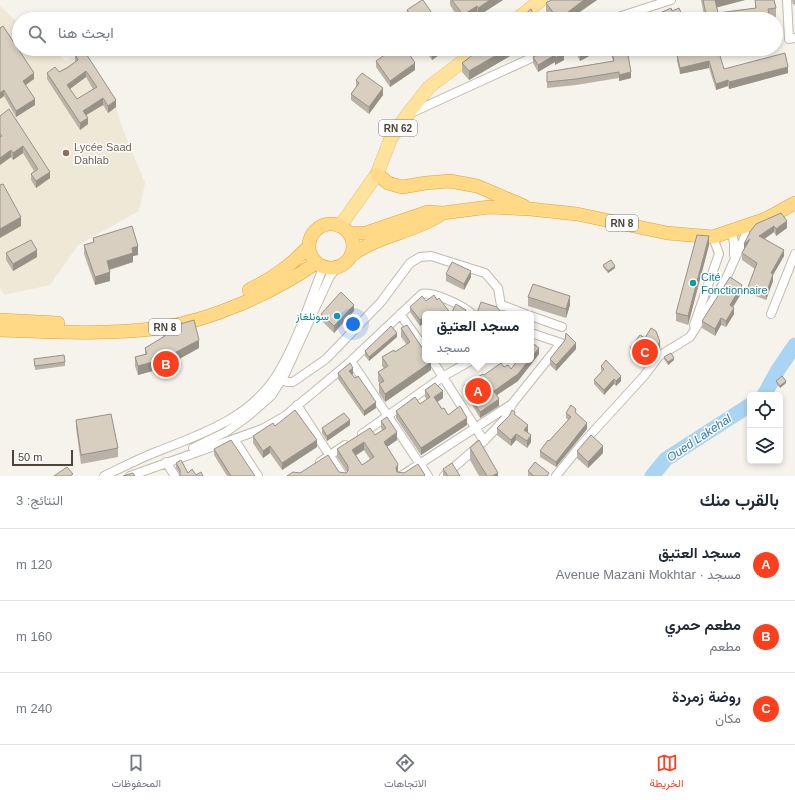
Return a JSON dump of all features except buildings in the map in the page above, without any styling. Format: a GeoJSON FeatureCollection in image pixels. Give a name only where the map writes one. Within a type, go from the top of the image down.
{"type":"FeatureCollection","features":[{"type":"Feature","properties":{"kind":"highway"},"geometry":{"type":"LineString","coordinates":[[377,174],[388,183],[402,187],[450,181],[477,186],[530,208]]}},
{"type":"Feature","properties":{"kind":"highway","name":"RN 8"},"geometry":{"type":"LineString","coordinates":[[344,229],[366,233],[428,212],[443,213],[489,207],[530,208],[577,214],[667,233],[713,237],[745,228],[766,219],[795,203]]}},
{"type":"Feature","properties":{"kind":"highway","name":"RN 8"},"geometry":{"type":"LineString","coordinates":[[352,255],[370,244],[432,221],[443,213]]}},
{"type":"Feature","properties":{"kind":"highway"},"geometry":{"type":"LineString","coordinates":[[327,224],[344,229],[353,244],[352,255],[348,261],[336,268],[318,265],[312,258],[308,247],[312,235],[316,230],[327,224]]}},
{"type":"Feature","properties":{"kind":"highway","name":"RN 8"},"geometry":{"type":"LineString","coordinates":[[0,320],[118,324],[150,321],[181,315],[242,294],[277,275],[295,262],[308,247]]}},
{"type":"Feature","properties":{"kind":"highway","name":"RN 8"},"geometry":{"type":"LineString","coordinates":[[0,330],[127,331],[161,328],[220,312],[274,288],[318,265]]}},
{"type":"Feature","properties":{"kind":"main road"},"geometry":{"type":"LineString","coordinates":[[526,12],[541,0]]}},
{"type":"Feature","properties":{"kind":"main road","name":"RN 62"},"geometry":{"type":"LineString","coordinates":[[344,229],[377,174],[391,138],[407,115],[429,87],[470,56]]}},
{"type":"Feature","properties":{"kind":"street"},"geometry":{"type":"LineString","coordinates":[[630,12],[670,0]]}},
{"type":"Feature","properties":{"kind":"street"},"geometry":{"type":"LineString","coordinates":[[787,0],[789,39],[795,38]]}},
{"type":"Feature","properties":{"kind":"street"},"geometry":{"type":"LineString","coordinates":[[407,115],[536,56]]}},
{"type":"Feature","properties":{"kind":"street"},"geometry":{"type":"LineString","coordinates":[[556,476],[581,445],[644,376],[659,356],[690,336],[725,280],[745,236],[745,228]]}},
{"type":"Feature","properties":{"kind":"street"},"geometry":{"type":"LineString","coordinates":[[732,232],[734,243],[733,262]]}},
{"type":"Feature","properties":{"kind":"street"},"geometry":{"type":"LineString","coordinates":[[690,336],[719,254],[713,237]]}},
{"type":"Feature","properties":{"kind":"street"},"geometry":{"type":"LineString","coordinates":[[771,314],[795,254]]}},
{"type":"Feature","properties":{"kind":"street"},"geometry":{"type":"LineString","coordinates":[[279,378],[293,382],[326,359],[381,302],[410,263],[420,257],[432,256],[485,273],[498,288],[502,308],[514,311]]}},
{"type":"Feature","properties":{"kind":"street"},"geometry":{"type":"LineString","coordinates":[[123,476],[165,460],[226,432],[271,396],[321,273],[318,265]]}},
{"type":"Feature","properties":{"kind":"street"},"geometry":{"type":"LineString","coordinates":[[104,476],[222,424],[257,399],[279,378],[330,276],[336,268]]}},
{"type":"Feature","properties":{"kind":"street"},"geometry":{"type":"LineString","coordinates":[[130,476],[262,429],[285,416],[351,361],[400,314],[425,294],[432,294],[466,308],[469,311]]}},
{"type":"Feature","properties":{"kind":"street"},"geometry":{"type":"LineString","coordinates":[[400,314],[422,346]]}},
{"type":"Feature","properties":{"kind":"street"},"geometry":{"type":"LineString","coordinates":[[534,317],[562,327]]}},
{"type":"Feature","properties":{"kind":"street"},"geometry":{"type":"LineString","coordinates":[[444,476],[484,441],[505,419],[512,404],[561,343],[534,334]]}},
{"type":"Feature","properties":{"kind":"street"},"geometry":{"type":"LineString","coordinates":[[351,361],[428,476]]}},
{"type":"Feature","properties":{"kind":"street"},"geometry":{"type":"LineString","coordinates":[[434,363],[476,426],[484,441]]}},
{"type":"Feature","properties":{"kind":"street"},"geometry":{"type":"LineString","coordinates":[[310,468],[388,417],[444,376],[467,363]]}},
{"type":"Feature","properties":{"kind":"street"},"geometry":{"type":"LineString","coordinates":[[401,476],[512,404]]}},
{"type":"Feature","properties":{"kind":"street"},"geometry":{"type":"LineString","coordinates":[[297,405],[342,476]]}},
{"type":"Feature","properties":{"kind":"street"},"geometry":{"type":"LineString","coordinates":[[234,439],[258,476]]}},
{"type":"Feature","properties":{"kind":"street"},"geometry":{"type":"LineString","coordinates":[[166,462],[175,476]]}},
{"type":"Feature","properties":{"kind":"shaded area","name":"Lycée Saad Dahlab"},"geometry":{"type":"Polygon","coordinates":[[[0,6],[12,17],[12,56],[60,56],[66,61],[78,56],[116,107],[120,122],[145,183],[139,211],[78,245],[50,285],[4,295],[0,287],[0,6]]]}},
{"type":"Feature","properties":{"kind":"waterway","name":"Oued Lakehal"},"geometry":{"type":"LineString","coordinates":[[766,392],[795,345]]}},
{"type":"Feature","properties":{"kind":"waterway","name":"Oued Lakehal"},"geometry":{"type":"LineString","coordinates":[[652,476],[666,459],[747,407]]}},
{"type":"Feature","properties":{"kind":"place","name":"Lycée Saad Dahlab"},"geometry":{"type":"Point","coordinates":[66,153]}},
{"type":"Feature","properties":{"kind":"place","name":"Cité Fonctionnaire"},"geometry":{"type":"Point","coordinates":[693,283]}},
{"type":"Feature","properties":{"kind":"place","name":"سونلغاز"},"geometry":{"type":"Point","coordinates":[337,316]}},
{"type":"Feature","properties":{"kind":"place","name":"روضة زمردة"},"geometry":{"type":"Point","coordinates":[645,352]}},
{"type":"Feature","properties":{"kind":"place","name":"مطعم حمري"},"geometry":{"type":"Point","coordinates":[166,364]}},
{"type":"Feature","properties":{"kind":"place","name":"مسجد العتيق"},"geometry":{"type":"Point","coordinates":[478,391]}}]}
